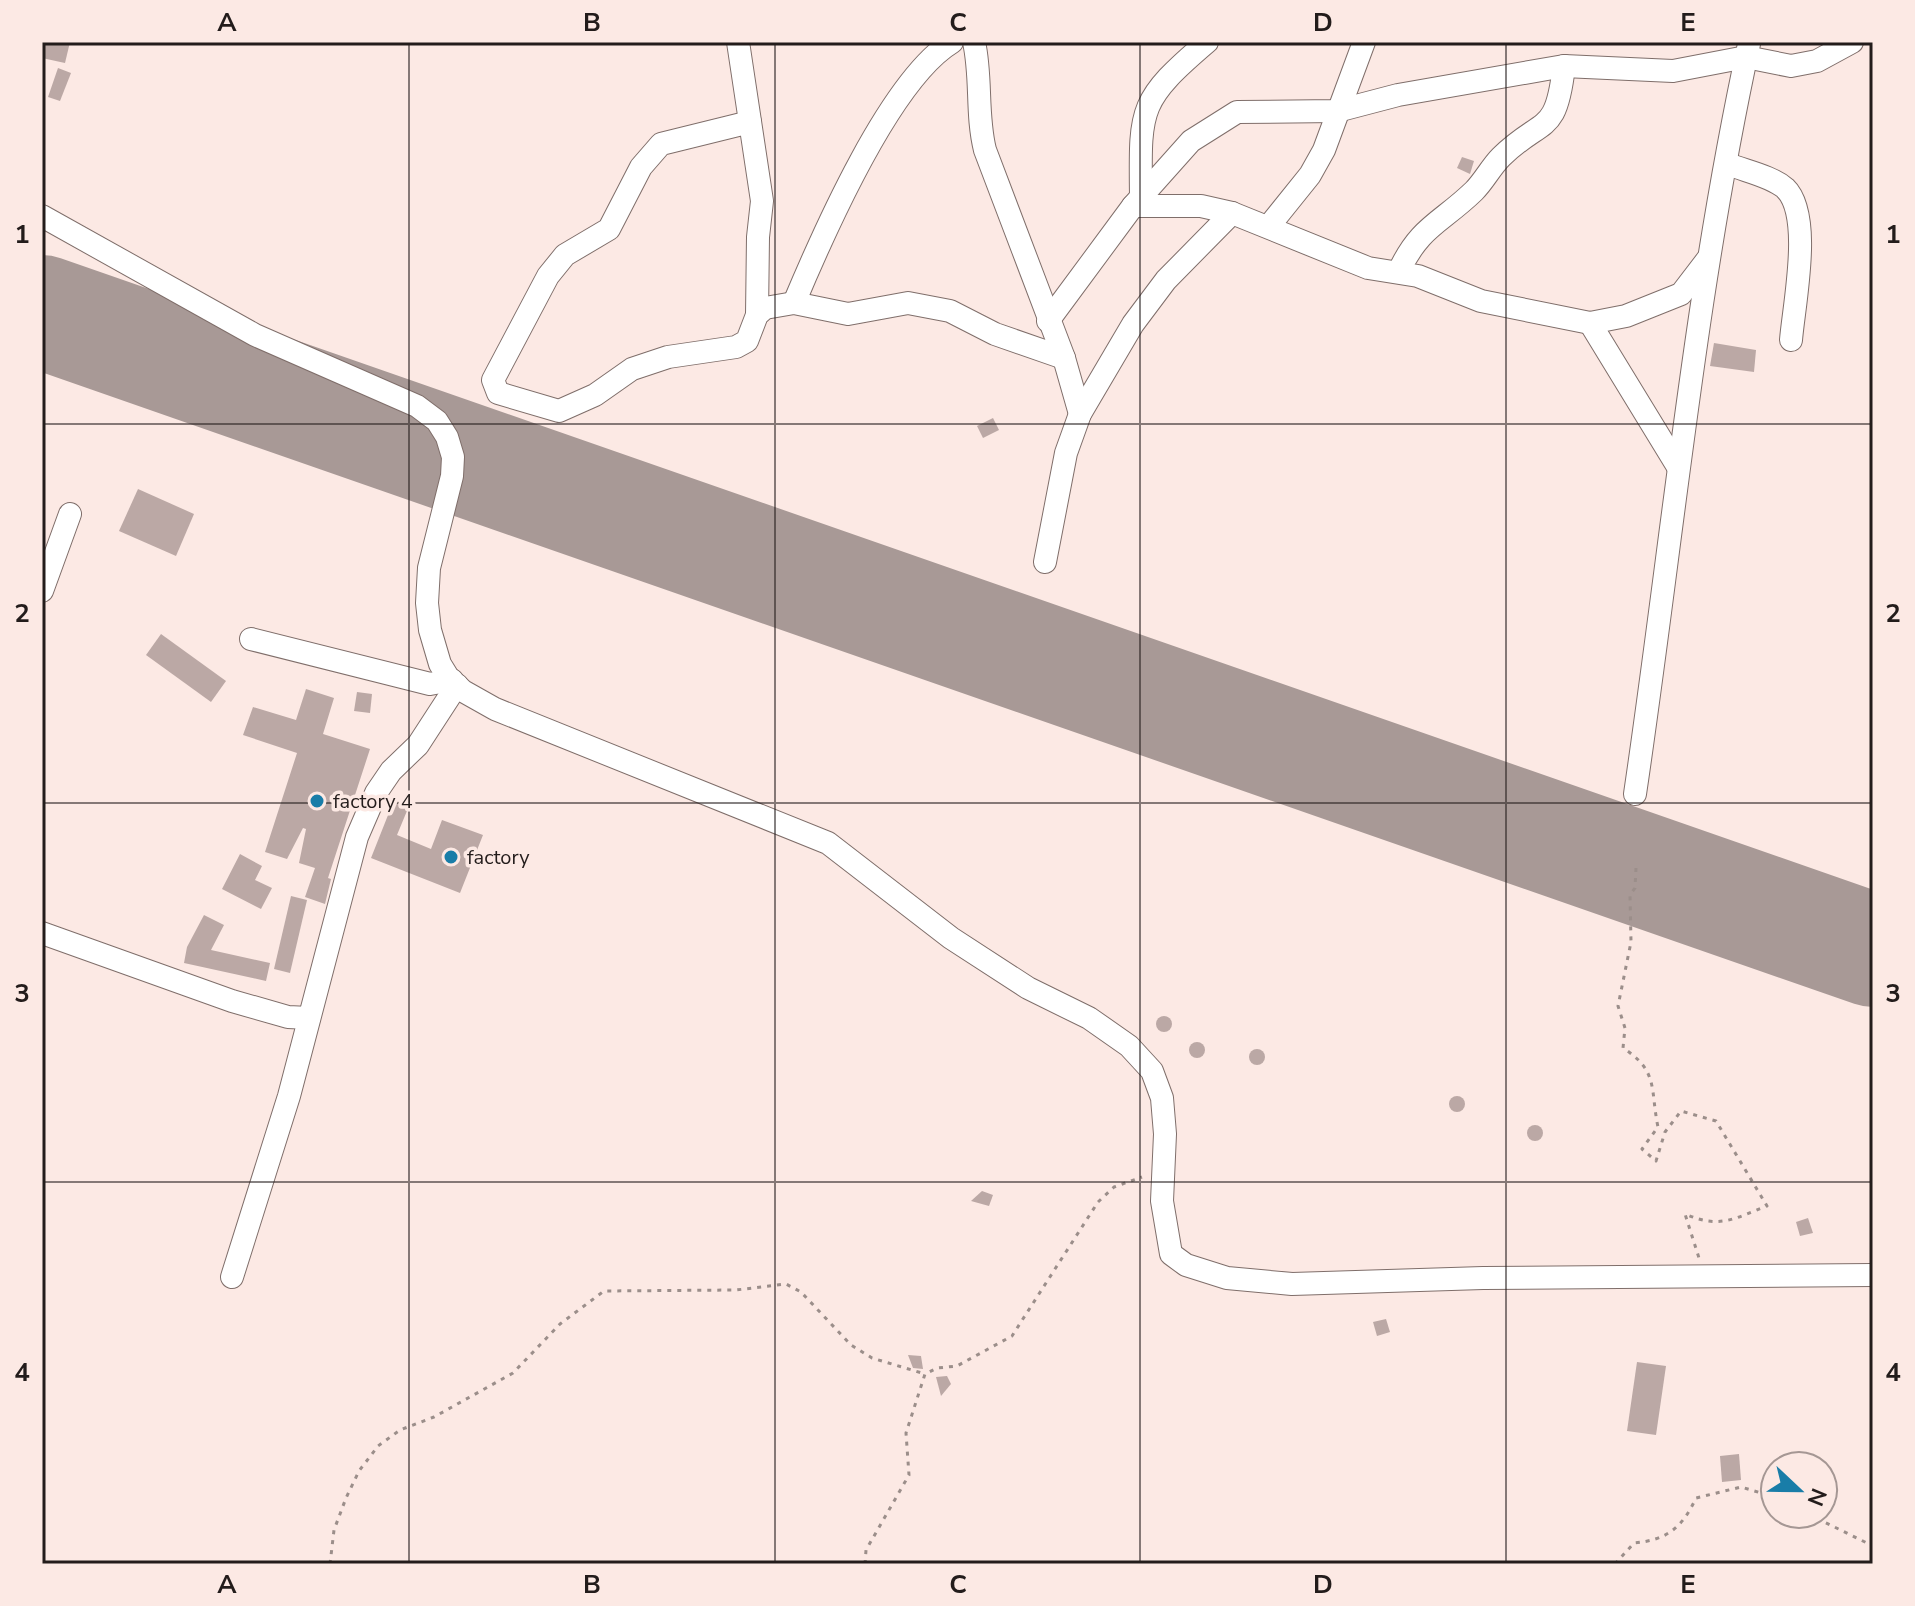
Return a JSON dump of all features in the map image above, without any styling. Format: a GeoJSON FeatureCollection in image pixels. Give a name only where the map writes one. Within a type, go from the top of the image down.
{"type":"FeatureCollection","features":[{"type":"Feature","properties":{"kind":"street"},"geometry":{"type":"LineString","coordinates":[[738,42],[762,201],[758,237],[757,315],[747,341],[736,347],[668,357],[632,369],[595,395],[559,411],[498,393],[493,380],[548,276],[565,255],[609,229],[641,167],[661,144],[750,122]]}},
{"type":"Feature","properties":{"kind":"street"},"geometry":{"type":"LineString","coordinates":[[974,42],[979,80],[978,122],[985,150],[1064,358],[1080,414]]}},
{"type":"Feature","properties":{"kind":"street"},"geometry":{"type":"LineString","coordinates":[[1137,201],[1140,129],[1149,100],[1165,77],[1207,42]]}},
{"type":"Feature","properties":{"kind":"street"},"geometry":{"type":"LineString","coordinates":[[1269,226],[1310,175],[1324,150],[1364,42]]}},
{"type":"Feature","properties":{"kind":"street"},"geometry":{"type":"LineString","coordinates":[[1048,321],[1137,201],[1191,141],[1237,112],[1304,114],[1337,111],[1398,95],[1564,66],[1673,71],[1748,50],[1791,66],[1817,61],[1852,42]]}},
{"type":"Feature","properties":{"kind":"street"},"geometry":{"type":"LineString","coordinates":[[794,303],[867,150],[910,82],[940,46]]}},
{"type":"Feature","properties":{"kind":"street"},"geometry":{"type":"LineString","coordinates":[[1635,794],[1662,615],[1678,467],[1710,256],[1748,50]]}},
{"type":"Feature","properties":{"kind":"street"},"geometry":{"type":"LineString","coordinates":[[1399,271],[1411,245],[1423,231],[1474,191],[1502,156],[1541,129],[1560,99],[1564,66]]}},
{"type":"Feature","properties":{"kind":"street"},"geometry":{"type":"LineString","coordinates":[[1728,164],[1779,184],[1795,202],[1801,233],[1791,340]]}},
{"type":"Feature","properties":{"kind":"street"},"geometry":{"type":"LineString","coordinates":[[1137,201],[1201,206],[1232,213],[1368,268],[1399,271],[1481,301],[1590,323],[1626,316],[1681,294],[1710,256]]}},
{"type":"Feature","properties":{"kind":"street"},"geometry":{"type":"LineString","coordinates":[[1045,562],[1066,453],[1080,414],[1133,324],[1166,280],[1232,213]]}},
{"type":"Feature","properties":{"kind":"street"},"geometry":{"type":"LineString","coordinates":[[42,216],[255,335],[417,406],[437,421],[447,437],[453,457],[452,476],[429,568],[427,603],[440,664],[454,682],[509,715],[650,774],[761,813],[828,843],[951,938],[1028,988],[1089,1018],[1129,1046],[1152,1071],[1162,1098],[1162,1201],[1171,1254],[1186,1265],[1227,1278],[1292,1284],[1704,1275],[1873,1275]]}},
{"type":"Feature","properties":{"kind":"street"},"geometry":{"type":"LineString","coordinates":[[757,315],[765,308],[794,303],[848,314],[908,303],[928,304],[950,311],[995,334],[1064,358]]}},
{"type":"Feature","properties":{"kind":"street"},"geometry":{"type":"LineString","coordinates":[[1590,323],[1678,467]]}},
{"type":"Feature","properties":{"kind":"street"},"geometry":{"type":"LineString","coordinates":[[42,591],[70,514]]}},
{"type":"Feature","properties":{"kind":"street"},"geometry":{"type":"LineString","coordinates":[[251,639],[430,684],[454,682]]}},
{"type":"Feature","properties":{"kind":"street"},"geometry":{"type":"LineString","coordinates":[[232,1277],[309,1018],[357,837],[376,793],[391,771],[418,745],[454,682]]}},
{"type":"Feature","properties":{"kind":"street"},"geometry":{"type":"LineString","coordinates":[[42,933],[232,1001],[288,1017],[309,1018]]}},
{"type":"Feature","properties":{"kind":"path"},"geometry":{"type":"LineString","coordinates":[[1636,868],[1635,888],[1630,895],[1631,942],[1618,1006],[1625,1028],[1623,1048],[1643,1060],[1653,1078],[1652,1099],[1658,1127],[1642,1149],[1656,1161],[1665,1132],[1681,1111],[1716,1121],[1767,1206],[1726,1221],[1703,1223],[1685,1214],[1704,1275]]}},
{"type":"Feature","properties":{"kind":"path"},"geometry":{"type":"LineString","coordinates":[[330,1564],[334,1530],[346,1498],[359,1471],[378,1446],[400,1430],[434,1417],[513,1373],[577,1310],[604,1291],[736,1290],[786,1284],[801,1292],[851,1345],[872,1358],[925,1374],[937,1368],[957,1366],[1012,1336],[1098,1202],[1114,1187],[1163,1170]]}},
{"type":"Feature","properties":{"kind":"path"},"geometry":{"type":"LineString","coordinates":[[865,1564],[866,1550],[909,1475],[906,1433],[925,1374]]}},
{"type":"Feature","properties":{"kind":"path"},"geometry":{"type":"LineString","coordinates":[[1615,1564],[1634,1543],[1656,1541],[1674,1533],[1696,1498],[1741,1487],[1759,1492]]}},
{"type":"Feature","properties":{"kind":"path"},"geometry":{"type":"LineString","coordinates":[[1839,1529],[1873,1546]]}},
{"type":"Feature","properties":{"kind":"building"},"geometry":{"type":"Polygon","coordinates":[[[42,42],[70,42],[65,63],[42,58],[42,42]]]}},
{"type":"Feature","properties":{"kind":"building"},"geometry":{"type":"Polygon","coordinates":[[[58,68],[71,73],[60,101],[48,97],[58,68]]]}},
{"type":"Feature","properties":{"kind":"building"},"geometry":{"type":"Polygon","coordinates":[[[1462,157],[1474,161],[1470,174],[1457,168],[1462,157]]]}},
{"type":"Feature","properties":{"kind":"building"},"geometry":{"type":"Polygon","coordinates":[[[1714,343],[1756,350],[1754,372],[1710,366],[1714,343]]]}},
{"type":"Feature","properties":{"kind":"building"},"geometry":{"type":"Polygon","coordinates":[[[993,418],[999,430],[983,438],[977,426],[993,418]]]}},
{"type":"Feature","properties":{"kind":"building"},"geometry":{"type":"Polygon","coordinates":[[[138,489],[194,514],[176,556],[119,531],[138,489]]]}},
{"type":"Feature","properties":{"kind":"building"},"geometry":{"type":"Polygon","coordinates":[[[161,634],[226,681],[211,702],[146,655],[161,634]]]}},
{"type":"Feature","properties":{"kind":"building","name":"factory 4"},"geometry":{"type":"Polygon","coordinates":[[[306,689],[334,698],[323,734],[370,749],[328,878],[331,879],[325,904],[305,897],[315,868],[299,863],[306,829],[303,828],[287,859],[265,852],[297,753],[243,735],[253,707],[296,720],[306,689]]]}},
{"type":"Feature","properties":{"kind":"building"},"geometry":{"type":"Polygon","coordinates":[[[357,692],[372,694],[370,713],[354,711],[357,692]]]}},
{"type":"Feature","properties":{"kind":"building"},"geometry":{"type":"Polygon","coordinates":[[[394,800],[409,806],[397,835],[431,849],[442,820],[483,835],[460,893],[371,858],[394,800]]]}},
{"type":"Feature","properties":{"kind":"building"},"geometry":{"type":"Polygon","coordinates":[[[240,854],[262,866],[255,880],[272,888],[261,909],[222,889],[240,854]]]}},
{"type":"Feature","properties":{"kind":"building"},"geometry":{"type":"Polygon","coordinates":[[[291,896],[307,900],[290,973],[274,969],[291,896]]]}},
{"type":"Feature","properties":{"kind":"building"},"geometry":{"type":"Polygon","coordinates":[[[204,915],[224,925],[211,950],[270,963],[266,981],[184,963],[187,947],[204,915]]]}},
{"type":"Feature","properties":{"kind":"building"},"geometry":{"type":"Polygon","coordinates":[[[1164,1016],[1170,1018],[1170,1030],[1164,1032],[1158,1030],[1156,1024],[1158,1018],[1164,1016]]]}},
{"type":"Feature","properties":{"kind":"building"},"geometry":{"type":"Polygon","coordinates":[[[1197,1042],[1205,1050],[1197,1058],[1189,1050],[1197,1042]]]}},
{"type":"Feature","properties":{"kind":"building"},"geometry":{"type":"Polygon","coordinates":[[[1257,1049],[1265,1057],[1257,1065],[1249,1057],[1257,1049]]]}},
{"type":"Feature","properties":{"kind":"building"},"geometry":{"type":"Polygon","coordinates":[[[1457,1096],[1465,1104],[1457,1112],[1449,1104],[1457,1096]]]}},
{"type":"Feature","properties":{"kind":"building"},"geometry":{"type":"Polygon","coordinates":[[[1535,1125],[1543,1133],[1535,1141],[1527,1133],[1535,1125]]]}},
{"type":"Feature","properties":{"kind":"building"},"geometry":{"type":"Polygon","coordinates":[[[982,1191],[993,1195],[989,1206],[971,1201],[982,1191]]]}},
{"type":"Feature","properties":{"kind":"building"},"geometry":{"type":"Polygon","coordinates":[[[1808,1218],[1813,1233],[1800,1236],[1796,1222],[1808,1218]]]}},
{"type":"Feature","properties":{"kind":"building"},"geometry":{"type":"Polygon","coordinates":[[[1386,1319],[1390,1332],[1377,1336],[1373,1322],[1386,1319]]]}},
{"type":"Feature","properties":{"kind":"building"},"geometry":{"type":"Polygon","coordinates":[[[908,1355],[921,1356],[923,1369],[913,1368],[908,1355]]]}},
{"type":"Feature","properties":{"kind":"building"},"geometry":{"type":"Polygon","coordinates":[[[1637,1362],[1666,1366],[1656,1435],[1627,1431],[1637,1362]]]}},
{"type":"Feature","properties":{"kind":"building"},"geometry":{"type":"Polygon","coordinates":[[[947,1376],[951,1384],[941,1396],[936,1377],[947,1376]]]}},
{"type":"Feature","properties":{"kind":"building"},"geometry":{"type":"Polygon","coordinates":[[[1739,1454],[1741,1480],[1722,1482],[1720,1456],[1739,1454]]]}},
{"type":"Feature","properties":{"kind":"runway"},"geometry":{"type":"LineString","coordinates":[[42,312],[1873,950]]}},
{"type":"Feature","properties":{"kind":"place","name":"factory 4"},"geometry":{"type":"Point","coordinates":[317,801]}},
{"type":"Feature","properties":{"kind":"place","name":"factory"},"geometry":{"type":"Point","coordinates":[451,857]}}]}
